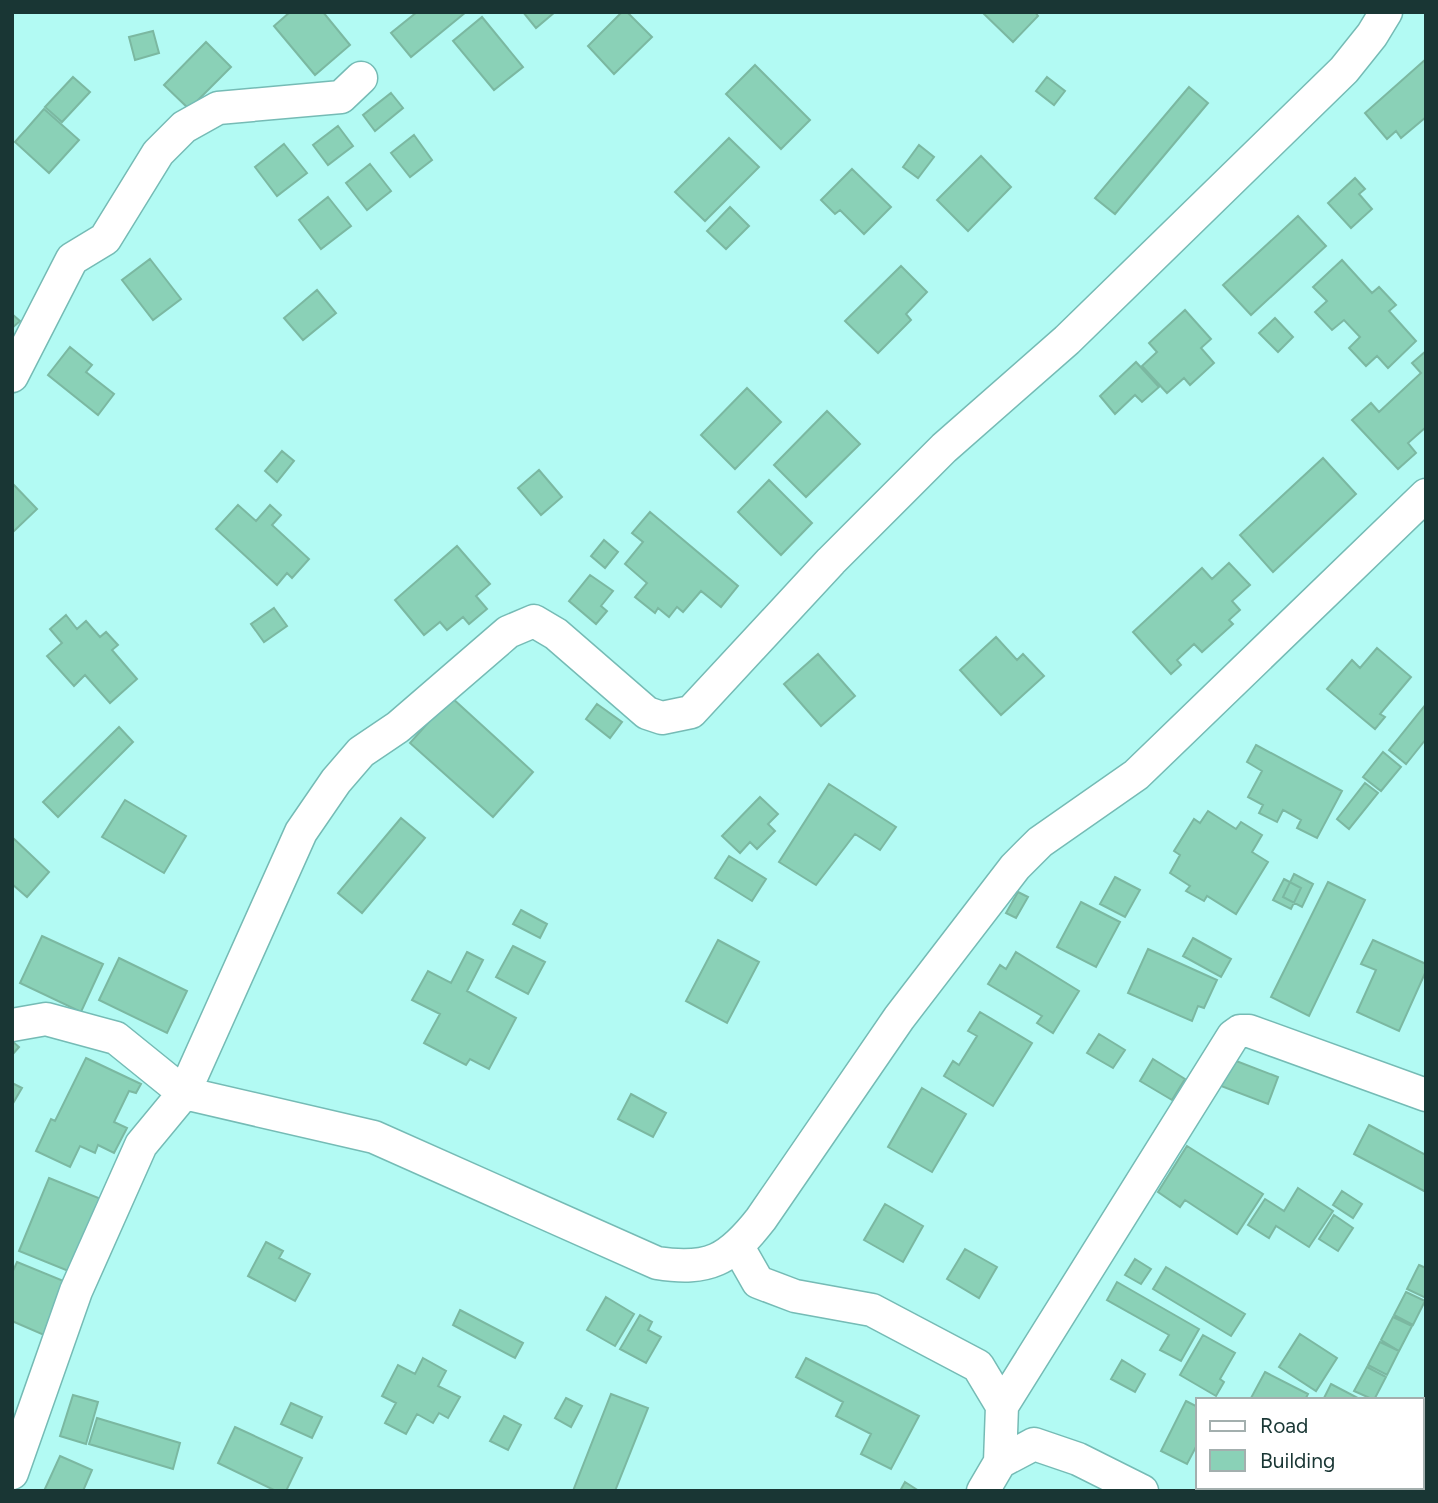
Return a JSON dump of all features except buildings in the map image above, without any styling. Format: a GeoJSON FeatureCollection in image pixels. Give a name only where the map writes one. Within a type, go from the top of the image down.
{"type":"FeatureCollection","features":[{"type":"Feature","properties":{"kind":"street"},"geometry":{"type":"LineString","coordinates":[[12,1473],[76,1291],[141,1145],[184,1093],[301,832],[336,781],[361,752],[398,727],[508,632],[534,621],[556,634],[647,713],[662,718],[691,712],[831,561],[944,448],[1067,340],[1344,70],[1373,35],[1385,12]]}},
{"type":"Feature","properties":{"kind":"street"},"geometry":{"type":"LineString","coordinates":[[12,376],[72,259],[105,239],[158,153],[184,127],[218,108],[341,97],[361,78]]}},
{"type":"Feature","properties":{"kind":"street"},"geometry":{"type":"LineString","coordinates":[[12,1025],[46,1019],[116,1038],[184,1093],[374,1137],[657,1263],[697,1266],[715,1262],[738,1247],[899,1018],[1015,867],[1040,842],[1136,775],[1426,495]]}},
{"type":"Feature","properties":{"kind":"street"},"geometry":{"type":"LineString","coordinates":[[983,1491],[1000,1462],[1002,1406],[1225,1048],[1240,1031],[1266,1036],[1426,1095]]}},
{"type":"Feature","properties":{"kind":"street"},"geometry":{"type":"LineString","coordinates":[[738,1247],[758,1282],[795,1296],[873,1310],[978,1366],[1002,1406]]}},
{"type":"Feature","properties":{"kind":"street"},"geometry":{"type":"LineString","coordinates":[[1000,1462],[1034,1444],[1078,1459],[1142,1491]]}}]}
